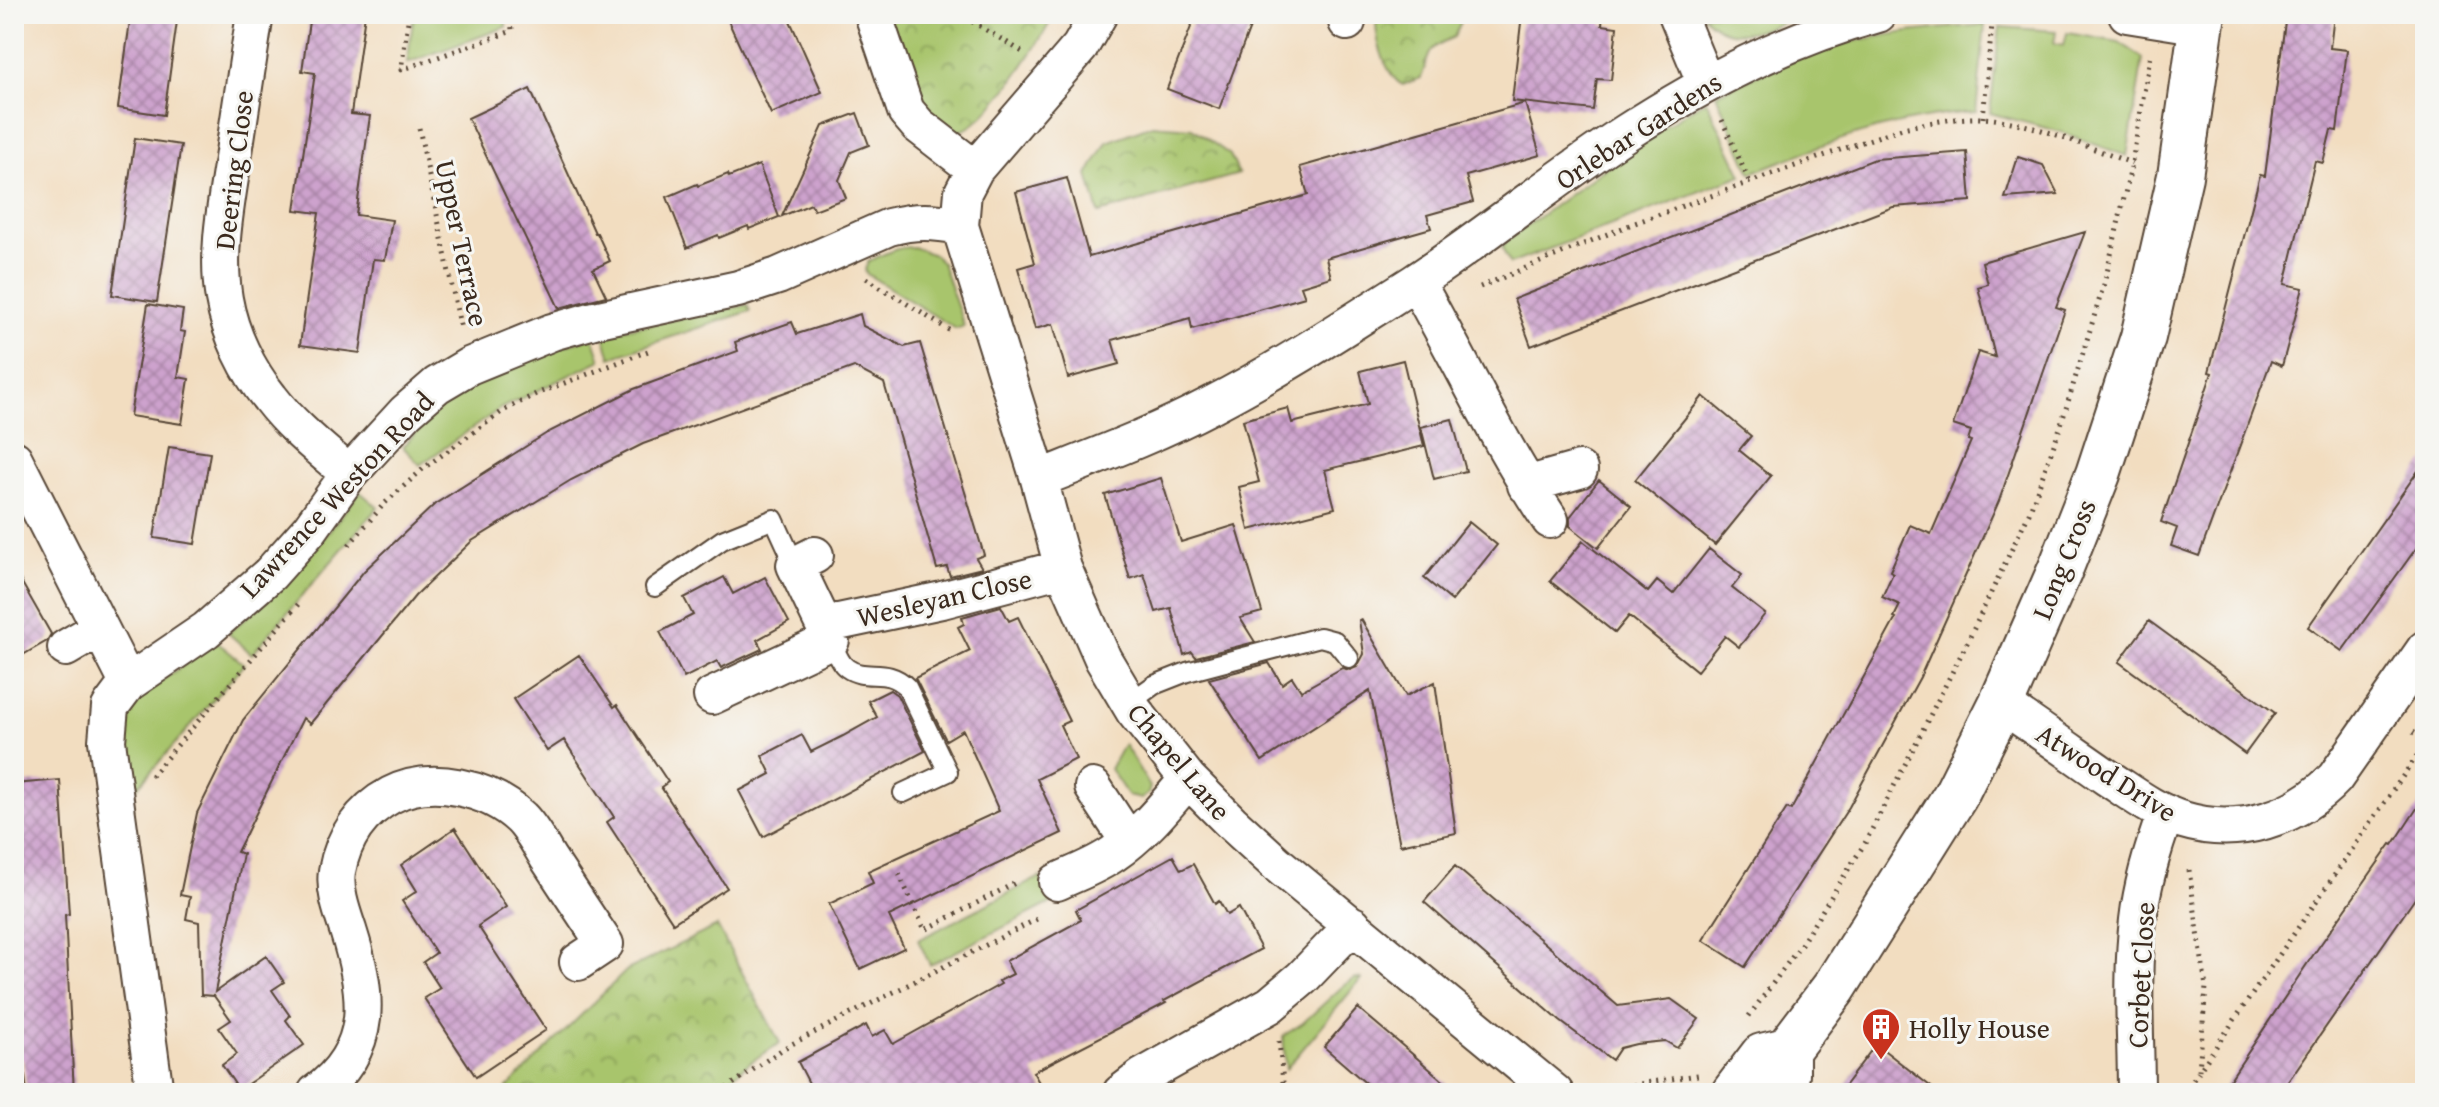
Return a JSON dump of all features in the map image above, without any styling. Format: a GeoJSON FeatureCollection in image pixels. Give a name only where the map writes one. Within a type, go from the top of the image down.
{"type":"FeatureCollection","features":[{"type":"Feature","properties":{"kind":"street","name":"Deering Close"},"geometry":{"type":"LineString","coordinates":[[255,14],[223,219],[221,260],[224,300],[247,364],[270,398],[295,426],[349,474]]}},
{"type":"Feature","properties":{"kind":"street"},"geometry":{"type":"LineString","coordinates":[[873,14],[906,111],[918,125],[975,169],[1080,47],[1099,14]]}},
{"type":"Feature","properties":{"kind":"street"},"geometry":{"type":"LineString","coordinates":[[1677,14],[1706,84]]}},
{"type":"Feature","properties":{"kind":"street","name":"Orlebar Gardens"},"geometry":{"type":"LineString","coordinates":[[1039,479],[1132,442],[1210,406],[1423,295],[1625,133],[1706,84],[1778,48],[1831,27],[1878,14]]}},
{"type":"Feature","properties":{"kind":"street"},"geometry":{"type":"LineString","coordinates":[[2142,16],[2203,20]]}},
{"type":"Feature","properties":{"kind":"street","name":"Long Cross"},"geometry":{"type":"LineString","coordinates":[[1774,1093],[1787,1075],[1787,1050],[1834,988],[1955,796],[2001,704],[2060,570],[2098,474],[2143,337],[2180,176],[2203,20]]}},
{"type":"Feature","properties":{"kind":"street","name":"Chapel Lane"},"geometry":{"type":"LineString","coordinates":[[975,169],[963,192],[960,226],[1039,479],[1063,568],[1103,659],[1129,703],[1188,779],[1277,864],[1555,1093]]}},
{"type":"Feature","properties":{"kind":"street","name":"Lawrence Weston Road"},"geometry":{"type":"LineString","coordinates":[[155,1093],[107,741],[110,707],[128,683],[206,630],[270,574],[310,529],[349,474],[406,412],[437,385],[469,366],[552,332],[738,289],[889,227],[926,220],[960,226]]}},
{"type":"Feature","properties":{"kind":"street"},"geometry":{"type":"LineString","coordinates":[[1423,295],[1478,400],[1526,485],[1550,520]]}},
{"type":"Feature","properties":{"kind":"street"},"geometry":{"type":"LineString","coordinates":[[1526,485],[1579,470]]}},
{"type":"Feature","properties":{"kind":"street"},"geometry":{"type":"LineString","coordinates":[[19,482],[128,683]]}},
{"type":"Feature","properties":{"kind":"street","name":"Wesleyan Close"},"geometry":{"type":"LineString","coordinates":[[805,560],[827,632]]}},
{"type":"Feature","properties":{"kind":"street","name":"Wesleyan Close"},"geometry":{"type":"LineString","coordinates":[[712,696],[827,632],[1063,568]]}},
{"type":"Feature","properties":{"kind":"street"},"geometry":{"type":"LineString","coordinates":[[66,648],[100,628]]}},
{"type":"Feature","properties":{"kind":"street","name":"Atwood Drive"},"geometry":{"type":"LineString","coordinates":[[2001,704],[2134,795],[2173,816],[2206,826],[2250,825],[2300,807],[2318,796],[2335,778],[2425,649]]}},
{"type":"Feature","properties":{"kind":"street"},"geometry":{"type":"LineString","coordinates":[[1057,882],[1089,868],[1129,842],[1188,779]]}},
{"type":"Feature","properties":{"kind":"street"},"geometry":{"type":"LineString","coordinates":[[316,1093],[337,1076],[350,1058],[362,1024],[362,980],[336,882],[340,859],[364,814],[394,794],[420,786],[450,786],[495,801],[523,820],[605,944],[578,962]]}},
{"type":"Feature","properties":{"kind":"street"},"geometry":{"type":"LineString","coordinates":[[1093,787],[1129,842]]}},
{"type":"Feature","properties":{"kind":"street","name":"Corbet Close"},"geometry":{"type":"LineString","coordinates":[[2136,1093],[2135,954],[2138,918],[2153,848],[2173,816]]}},
{"type":"Feature","properties":{"kind":"street"},"geometry":{"type":"LineString","coordinates":[[1121,1093],[1142,1077],[1270,1005],[1302,978],[1353,925]]}},
{"type":"Feature","properties":{"kind":"street","name":"Long Cross"},"geometry":{"type":"LineString","coordinates":[[1716,1088],[1762,1056],[1787,1050]]}},
{"type":"Feature","properties":{"kind":"lane","name":"Wesleyan Close"},"geometry":{"type":"LineString","coordinates":[[655,587],[722,540],[774,519],[805,560]]}},
{"type":"Feature","properties":{"kind":"lane","name":"Wesleyan Close"},"geometry":{"type":"LineString","coordinates":[[827,632],[848,669],[858,673],[885,674],[907,687],[948,772],[903,793]]}},
{"type":"Feature","properties":{"kind":"lane"},"geometry":{"type":"LineString","coordinates":[[1129,703],[1154,685],[1187,672],[1320,637],[1335,641],[1349,658]]}},
{"type":"Feature","properties":{"kind":"path"},"geometry":{"type":"LineString","coordinates":[[409,14],[401,70],[512,31],[511,14]]}},
{"type":"Feature","properties":{"kind":"path"},"geometry":{"type":"LineString","coordinates":[[969,14],[973,22],[1059,71]]}},
{"type":"Feature","properties":{"kind":"path"},"geometry":{"type":"LineString","coordinates":[[1983,118],[1993,14]]}},
{"type":"Feature","properties":{"kind":"path"},"geometry":{"type":"LineString","coordinates":[[1742,1026],[1798,949],[1865,843],[2029,513],[2060,428],[2105,281],[2132,163],[2142,16]]}},
{"type":"Feature","properties":{"kind":"path"},"geometry":{"type":"LineString","coordinates":[[1706,84],[1749,181]]}},
{"type":"Feature","properties":{"kind":"path"},"geometry":{"type":"LineString","coordinates":[[1423,295],[1902,128],[1983,118],[2027,128],[2132,163]]}},
{"type":"Feature","properties":{"kind":"path","name":"Upper Terrace"},"geometry":{"type":"LineString","coordinates":[[419,128],[469,366]]}},
{"type":"Feature","properties":{"kind":"path"},"geometry":{"type":"LineString","coordinates":[[827,254],[1003,364]]}},
{"type":"Feature","properties":{"kind":"path"},"geometry":{"type":"LineString","coordinates":[[343,552],[383,503],[424,468],[503,411],[607,362],[661,346]]}},
{"type":"Feature","properties":{"kind":"path"},"geometry":{"type":"LineString","coordinates":[[117,816],[302,601]]}},
{"type":"Feature","properties":{"kind":"path"},"geometry":{"type":"LineString","coordinates":[[2184,1093],[2425,744]]}},
{"type":"Feature","properties":{"kind":"path"},"geometry":{"type":"LineString","coordinates":[[2173,816],[2198,919],[2206,987],[2199,1071]]}},
{"type":"Feature","properties":{"kind":"path"},"geometry":{"type":"LineString","coordinates":[[899,874],[925,930],[1048,867],[1057,882]]}},
{"type":"Feature","properties":{"kind":"path"},"geometry":{"type":"LineString","coordinates":[[720,1093],[784,1048],[1043,916]]}},
{"type":"Feature","properties":{"kind":"path"},"geometry":{"type":"LineString","coordinates":[[1591,1091],[1707,1074],[1716,1088]]}},
{"type":"Feature","properties":{"kind":"green space"},"geometry":{"type":"Polygon","coordinates":[[[414,14],[506,14],[506,27],[407,63],[414,14]]]}},
{"type":"Feature","properties":{"kind":"green space"},"geometry":{"type":"Polygon","coordinates":[[[887,14],[1055,14],[996,101],[968,128],[956,131],[940,123],[919,98],[887,14]]]}},
{"type":"Feature","properties":{"kind":"green space"},"geometry":{"type":"Polygon","coordinates":[[[1378,14],[1464,15],[1454,37],[1430,52],[1421,78],[1403,85],[1391,73],[1378,42],[1378,14]]]}},
{"type":"Feature","properties":{"kind":"green space"},"geometry":{"type":"Polygon","coordinates":[[[1702,14],[1808,14],[1752,32],[1739,33],[1713,25],[1702,14]]]}},
{"type":"Feature","properties":{"kind":"green space"},"geometry":{"type":"Polygon","coordinates":[[[1985,25],[1976,112],[1917,119],[1861,133],[1751,173],[1716,94],[1784,63],[1829,47],[1895,34],[1985,25]]]}},
{"type":"Feature","properties":{"kind":"green space"},"geometry":{"type":"Polygon","coordinates":[[[2000,27],[2056,31],[2054,43],[2064,45],[2067,33],[2119,42],[2143,58],[2127,156],[2061,132],[1990,113],[2000,27]]]}},
{"type":"Feature","properties":{"kind":"green space"},"geometry":{"type":"Polygon","coordinates":[[[1706,100],[1742,175],[1510,264],[1502,248],[1505,242],[1648,137],[1706,100]]]}},
{"type":"Feature","properties":{"kind":"green space"},"geometry":{"type":"Polygon","coordinates":[[[1152,125],[1192,128],[1230,155],[1239,174],[1099,213],[1088,175],[1107,142],[1152,125]]]}},
{"type":"Feature","properties":{"kind":"green space"},"geometry":{"type":"Polygon","coordinates":[[[913,247],[934,255],[942,263],[964,326],[956,329],[867,274],[865,269],[868,262],[895,250],[913,247]]]}},
{"type":"Feature","properties":{"kind":"green space"},"geometry":{"type":"Polygon","coordinates":[[[748,305],[750,311],[611,357],[603,333],[748,305]]]}},
{"type":"Feature","properties":{"kind":"green space"},"geometry":{"type":"Polygon","coordinates":[[[593,336],[601,360],[501,408],[420,465],[403,447],[441,406],[472,385],[522,361],[593,336]]]}},
{"type":"Feature","properties":{"kind":"green space"},"geometry":{"type":"Polygon","coordinates":[[[360,492],[378,507],[252,654],[228,633],[278,591],[360,492]]]}},
{"type":"Feature","properties":{"kind":"green space"},"geometry":{"type":"Polygon","coordinates":[[[217,642],[244,664],[128,798],[122,724],[139,696],[217,642]]]}},
{"type":"Feature","properties":{"kind":"green space"},"geometry":{"type":"Polygon","coordinates":[[[1124,744],[1150,787],[1148,794],[1141,799],[1128,796],[1110,769],[1124,744]]]}},
{"type":"Feature","properties":{"kind":"green space"},"geometry":{"type":"Polygon","coordinates":[[[1040,877],[1053,902],[930,965],[918,940],[1040,877]]]}},
{"type":"Feature","properties":{"kind":"green space"},"geometry":{"type":"Polygon","coordinates":[[[717,926],[780,1043],[712,1093],[509,1093],[506,1089],[627,970],[717,926]]]}},
{"type":"Feature","properties":{"kind":"green space"},"geometry":{"type":"Polygon","coordinates":[[[1355,978],[1361,979],[1286,1069],[1283,1036],[1303,1023],[1355,978]]]}},
{"type":"Feature","properties":{"kind":"building"},"geometry":{"type":"Polygon","coordinates":[[[131,14],[178,14],[164,115],[118,108],[131,14]]]}},
{"type":"Feature","properties":{"kind":"building"},"geometry":{"type":"Polygon","coordinates":[[[310,14],[365,14],[351,114],[370,116],[356,215],[392,220],[385,260],[373,259],[360,353],[300,345],[319,213],[295,210],[315,73],[302,71],[310,14]]]}},
{"type":"Feature","properties":{"kind":"building"},"geometry":{"type":"Polygon","coordinates":[[[725,14],[787,14],[822,92],[771,114],[725,14]]]}},
{"type":"Feature","properties":{"kind":"building"},"geometry":{"type":"Polygon","coordinates":[[[1196,14],[1255,14],[1219,109],[1167,89],[1196,14]]]}},
{"type":"Feature","properties":{"kind":"building"},"geometry":{"type":"Polygon","coordinates":[[[1522,14],[1603,14],[1602,25],[1617,27],[1611,80],[1597,79],[1593,110],[1512,101],[1522,14]]]}},
{"type":"Feature","properties":{"kind":"building"},"geometry":{"type":"Polygon","coordinates":[[[2286,14],[2334,14],[2330,48],[2347,50],[2337,131],[2331,130],[2323,163],[2315,161],[2285,284],[2303,288],[2282,366],[2271,361],[2199,556],[2171,546],[2177,528],[2161,522],[2212,373],[2209,372],[2260,175],[2265,176],[2286,14]]]}},
{"type":"Feature","properties":{"kind":"building"},"geometry":{"type":"Polygon","coordinates":[[[530,89],[610,261],[593,269],[606,296],[559,308],[468,118],[530,89]]]}},
{"type":"Feature","properties":{"kind":"building"},"geometry":{"type":"Polygon","coordinates":[[[1525,103],[1540,155],[1466,176],[1473,202],[1427,215],[1431,228],[1326,258],[1331,277],[1301,286],[1305,297],[1192,329],[1190,318],[1112,340],[1119,364],[1068,378],[1053,324],[1035,329],[1018,268],[1035,263],[1016,192],[1067,178],[1089,257],[1308,195],[1300,167],[1525,103]]]}},
{"type":"Feature","properties":{"kind":"building"},"geometry":{"type":"Polygon","coordinates":[[[857,113],[869,145],[851,152],[839,180],[846,198],[814,210],[811,204],[782,216],[823,126],[857,113]]]}},
{"type":"Feature","properties":{"kind":"building"},"geometry":{"type":"Polygon","coordinates":[[[135,138],[181,145],[157,302],[112,295],[135,138]]]}},
{"type":"Feature","properties":{"kind":"building"},"geometry":{"type":"Polygon","coordinates":[[[1967,152],[1971,201],[1893,207],[1531,346],[1514,299],[1875,159],[1967,152]]]}},
{"type":"Feature","properties":{"kind":"building"},"geometry":{"type":"Polygon","coordinates":[[[2018,157],[2043,165],[2058,194],[2005,198],[2018,157]]]}},
{"type":"Feature","properties":{"kind":"building"},"geometry":{"type":"Polygon","coordinates":[[[759,165],[779,217],[719,238],[718,235],[687,248],[667,197],[697,184],[728,174],[729,177],[759,165]]]}},
{"type":"Feature","properties":{"kind":"building"},"geometry":{"type":"Polygon","coordinates":[[[2085,232],[2056,307],[2065,310],[1999,501],[1920,677],[1849,807],[1745,967],[1703,940],[1787,808],[1791,810],[1896,618],[1900,605],[1882,597],[1893,573],[1890,571],[1910,525],[1931,534],[1971,441],[1968,440],[1971,431],[1953,425],[1978,352],[1995,357],[1978,287],[1988,284],[1982,262],[2085,232]]]}},
{"type":"Feature","properties":{"kind":"building"},"geometry":{"type":"Polygon","coordinates":[[[148,304],[183,310],[180,331],[185,332],[178,377],[189,379],[182,424],[130,416],[148,304]]]}},
{"type":"Feature","properties":{"kind":"building"},"geometry":{"type":"Polygon","coordinates":[[[860,314],[863,326],[904,347],[920,343],[984,555],[976,558],[982,568],[950,576],[947,567],[937,569],[884,383],[854,367],[643,444],[571,480],[472,541],[415,596],[310,724],[303,718],[237,852],[243,854],[215,992],[266,956],[284,982],[272,990],[290,1016],[286,1020],[304,1045],[239,1090],[222,1065],[237,1054],[219,1028],[231,1020],[214,996],[201,995],[199,922],[186,919],[190,897],[180,895],[197,813],[243,720],[364,571],[435,504],[547,433],[634,389],[738,351],[735,342],[792,322],[797,334],[860,314]]]}},
{"type":"Feature","properties":{"kind":"building"},"geometry":{"type":"Polygon","coordinates":[[[1403,360],[1424,446],[1325,470],[1335,508],[1249,530],[1239,487],[1259,482],[1243,420],[1288,408],[1292,423],[1368,404],[1360,371],[1403,360]]]}},
{"type":"Feature","properties":{"kind":"building"},"geometry":{"type":"Polygon","coordinates":[[[1703,396],[1751,436],[1739,450],[1771,476],[1715,545],[1635,480],[1703,396]]]}},
{"type":"Feature","properties":{"kind":"building"},"geometry":{"type":"Polygon","coordinates":[[[1452,419],[1466,471],[1434,479],[1421,427],[1452,419]]]}},
{"type":"Feature","properties":{"kind":"building"},"geometry":{"type":"Polygon","coordinates":[[[169,447],[210,453],[195,544],[154,538],[169,447]]]}},
{"type":"Feature","properties":{"kind":"building"},"geometry":{"type":"Polygon","coordinates":[[[2425,461],[2425,536],[2342,651],[2308,627],[2425,461]]]}},
{"type":"Feature","properties":{"kind":"building"},"geometry":{"type":"Polygon","coordinates":[[[1161,478],[1181,542],[1236,525],[1262,612],[1240,618],[1255,642],[1196,657],[1192,652],[1184,655],[1171,608],[1156,612],[1144,574],[1130,579],[1105,495],[1161,478]]]}},
{"type":"Feature","properties":{"kind":"building"},"geometry":{"type":"Polygon","coordinates":[[[1599,480],[1631,506],[1598,548],[1570,526],[1570,517],[1599,480]]]}},
{"type":"Feature","properties":{"kind":"building"},"geometry":{"type":"Polygon","coordinates":[[[1469,522],[1497,545],[1452,601],[1424,578],[1469,522]]]}},
{"type":"Feature","properties":{"kind":"building"},"geometry":{"type":"Polygon","coordinates":[[[1583,541],[1648,592],[1657,581],[1673,594],[1709,549],[1742,575],[1732,588],[1765,614],[1739,647],[1725,636],[1697,671],[1629,616],[1615,633],[1550,581],[1583,541]]]}},
{"type":"Feature","properties":{"kind":"building"},"geometry":{"type":"Polygon","coordinates":[[[14,569],[51,634],[47,641],[14,660],[14,569]]]}},
{"type":"Feature","properties":{"kind":"building"},"geometry":{"type":"Polygon","coordinates":[[[724,577],[733,594],[765,577],[789,622],[757,640],[762,649],[721,668],[717,661],[684,678],[660,632],[693,615],[684,598],[724,577]]]}},
{"type":"Feature","properties":{"kind":"building"},"geometry":{"type":"Polygon","coordinates":[[[1001,606],[1009,621],[1018,617],[1069,721],[1060,725],[1076,759],[1037,779],[1062,833],[889,916],[904,948],[860,969],[829,904],[873,883],[868,871],[999,811],[963,730],[946,740],[915,678],[970,651],[958,627],[964,624],[962,617],[1001,606]]]}},
{"type":"Feature","properties":{"kind":"building"},"geometry":{"type":"Polygon","coordinates":[[[1361,619],[1406,696],[1435,682],[1456,833],[1400,845],[1370,691],[1262,761],[1209,679],[1269,663],[1282,684],[1292,677],[1301,691],[1342,668],[1350,670],[1357,667],[1364,654],[1361,619]]]}},
{"type":"Feature","properties":{"kind":"building"},"geometry":{"type":"Polygon","coordinates":[[[2149,621],[2275,713],[2245,754],[2119,662],[2149,621]]]}},
{"type":"Feature","properties":{"kind":"building"},"geometry":{"type":"Polygon","coordinates":[[[579,655],[614,707],[617,705],[668,782],[661,787],[727,888],[673,923],[607,822],[614,817],[564,740],[547,751],[513,699],[579,655]]]}},
{"type":"Feature","properties":{"kind":"building"},"geometry":{"type":"Polygon","coordinates":[[[890,690],[897,695],[925,751],[763,837],[739,791],[771,774],[762,756],[802,735],[811,752],[843,736],[877,717],[868,701],[890,690]]]}},
{"type":"Feature","properties":{"kind":"building"},"geometry":{"type":"Polygon","coordinates":[[[60,780],[69,914],[65,915],[74,1093],[27,1093],[23,1059],[20,1060],[14,923],[14,784],[60,780]]]}},
{"type":"Feature","properties":{"kind":"building"},"geometry":{"type":"Polygon","coordinates":[[[2425,796],[2425,884],[2280,1093],[2221,1093],[2309,961],[2425,796]]]}},
{"type":"Feature","properties":{"kind":"building"},"geometry":{"type":"Polygon","coordinates":[[[455,828],[506,907],[478,926],[546,1030],[476,1077],[424,998],[440,988],[423,962],[436,953],[402,901],[417,891],[401,865],[455,828]]]}},
{"type":"Feature","properties":{"kind":"building"},"geometry":{"type":"Polygon","coordinates":[[[1173,856],[1181,870],[1193,864],[1215,904],[1219,901],[1227,915],[1239,908],[1261,949],[1164,1001],[1166,1003],[1033,1072],[1045,1093],[814,1093],[798,1062],[866,1025],[872,1037],[885,1030],[893,1044],[1001,984],[999,981],[1013,974],[1006,961],[1081,920],[1076,910],[1173,856]]]}},
{"type":"Feature","properties":{"kind":"building"},"geometry":{"type":"Polygon","coordinates":[[[1455,866],[1618,1006],[1671,999],[1699,1019],[1677,1048],[1665,1041],[1636,1044],[1620,1048],[1612,1060],[1560,1021],[1424,902],[1455,866]]]}},
{"type":"Feature","properties":{"kind":"building"},"geometry":{"type":"Polygon","coordinates":[[[1358,1008],[1457,1093],[1377,1093],[1324,1047],[1358,1008]]]}},
{"type":"Feature","properties":{"kind":"building","name":"Holly House"},"geometry":{"type":"Polygon","coordinates":[[[1876,1044],[1939,1093],[1839,1093],[1876,1044]]]}},
{"type":"Feature","properties":{"kind":"place","name":"Holly House"},"geometry":{"type":"Point","coordinates":[1881,1061]}}]}
